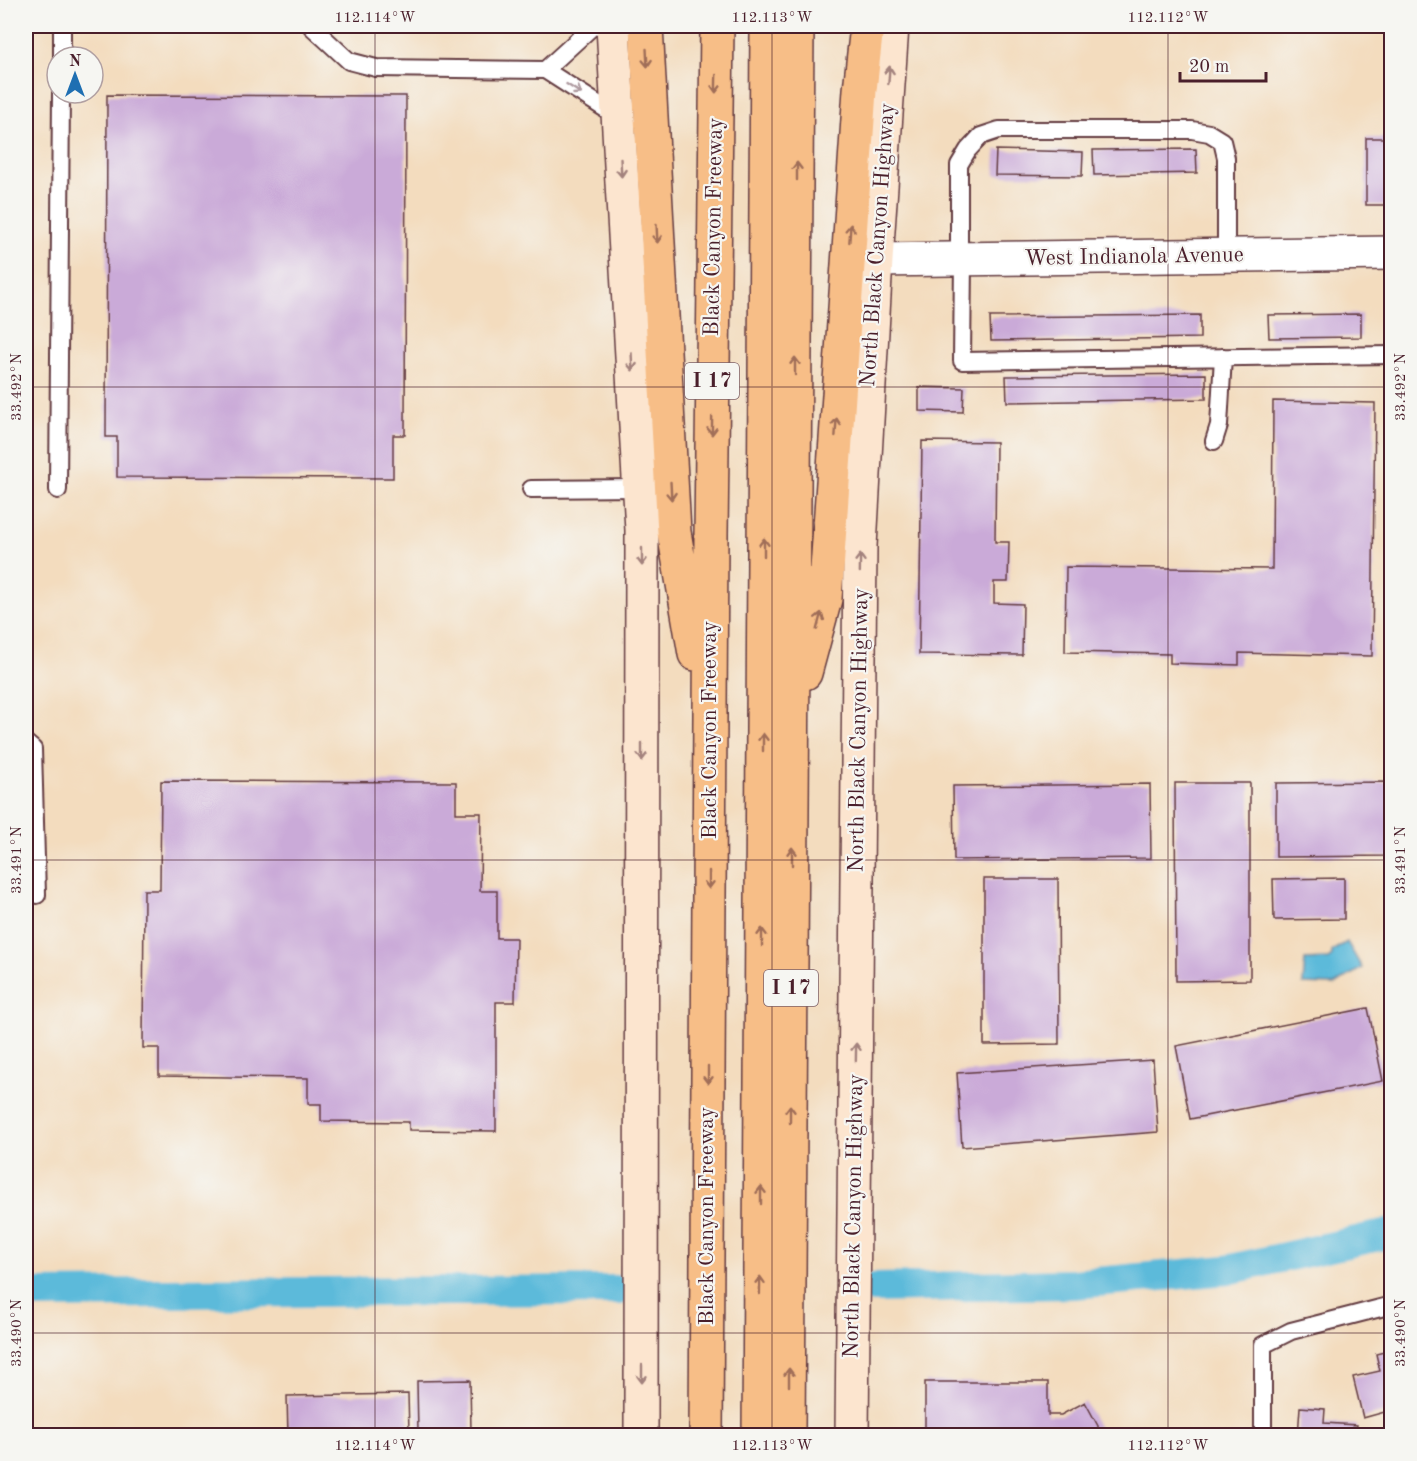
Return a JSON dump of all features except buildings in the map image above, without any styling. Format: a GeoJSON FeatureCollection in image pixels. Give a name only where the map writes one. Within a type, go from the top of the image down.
{"type":"FeatureCollection","features":[{"type":"Feature","properties":{"kind":"highway"},"geometry":{"type":"LineString","coordinates":[[646,26],[674,532],[710,737]]}},
{"type":"Feature","properties":{"kind":"highway","name":"Black Canyon Freeway"},"geometry":{"type":"LineString","coordinates":[[706,1436],[717,26]]}},
{"type":"Feature","properties":{"kind":"highway"},"geometry":{"type":"LineString","coordinates":[[767,26],[775,1255]]}},
{"type":"Feature","properties":{"kind":"highway","name":"I 17"},"geometry":{"type":"LineString","coordinates":[[788,1436],[774,1317],[793,718],[797,26]]}},
{"type":"Feature","properties":{"kind":"highway"},"geometry":{"type":"LineString","coordinates":[[793,718],[825,599],[860,90],[867,26]]}},
{"type":"Feature","properties":{"kind":"highway"},"geometry":{"type":"LineString","coordinates":[[759,1436],[774,1317]]}},
{"type":"Feature","properties":{"kind":"main road"},"geometry":{"type":"LineString","coordinates":[[613,26],[642,530],[641,1436]]}},
{"type":"Feature","properties":{"kind":"main road","name":"North Black Canyon Highway"},"geometry":{"type":"LineString","coordinates":[[852,1436],[860,546],[892,26]]}},
{"type":"Feature","properties":{"kind":"street","name":"West Indianola Avenue"},"geometry":{"type":"LineString","coordinates":[[876,260],[1392,253]]}},
{"type":"Feature","properties":{"kind":"lane"},"geometry":{"type":"LineString","coordinates":[[62,26],[62,45]]}},
{"type":"Feature","properties":{"kind":"lane"},"geometry":{"type":"LineString","coordinates":[[311,26],[349,61],[376,68],[545,70],[618,117]]}},
{"type":"Feature","properties":{"kind":"lane"},"geometry":{"type":"LineString","coordinates":[[545,70],[593,26]]}},
{"type":"Feature","properties":{"kind":"lane"},"geometry":{"type":"LineString","coordinates":[[58,490],[62,105]]}},
{"type":"Feature","properties":{"kind":"lane"},"geometry":{"type":"LineString","coordinates":[[1226,256],[1226,159],[1222,141],[1209,133],[1192,130],[999,130],[981,136],[968,150],[959,165],[962,361],[1392,355]]}},
{"type":"Feature","properties":{"kind":"lane"},"geometry":{"type":"LineString","coordinates":[[1214,441],[1219,425],[1223,357]]}},
{"type":"Feature","properties":{"kind":"lane"},"geometry":{"type":"LineString","coordinates":[[531,489],[639,488]]}},
{"type":"Feature","properties":{"kind":"lane"},"geometry":{"type":"LineString","coordinates":[[26,744],[33,749],[37,895]]}},
{"type":"Feature","properties":{"kind":"lane"},"geometry":{"type":"LineString","coordinates":[[1263,1436],[1263,1345],[1291,1330],[1392,1305]]}},
{"type":"Feature","properties":{"kind":"water"},"geometry":{"type":"Polygon","coordinates":[[[1347,942],[1362,968],[1334,985],[1303,984],[1305,960],[1328,959],[1332,956],[1332,951],[1347,942]]]}},
{"type":"Feature","properties":{"kind":"waterway"},"geometry":{"type":"LineString","coordinates":[[874,1288],[1074,1284],[1227,1270],[1392,1233]]}},
{"type":"Feature","properties":{"kind":"waterway"},"geometry":{"type":"LineString","coordinates":[[26,1294],[619,1290]]}}]}
